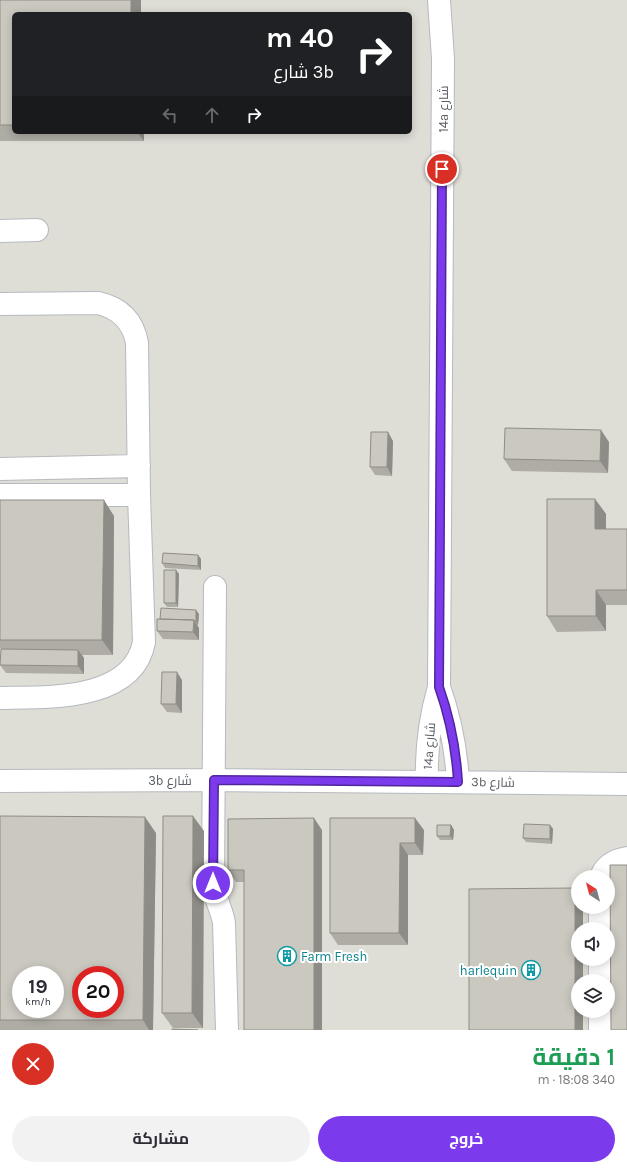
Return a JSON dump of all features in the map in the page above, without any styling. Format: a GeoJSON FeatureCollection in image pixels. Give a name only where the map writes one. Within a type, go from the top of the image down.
{"type":"FeatureCollection","features":[{"type":"Feature","properties":{"kind":"street","name":"14a شارع"},"geometry":{"type":"LineString","coordinates":[[427,781],[426,765],[428,733],[439,687],[443,59],[439,0]]}},
{"type":"Feature","properties":{"kind":"street","name":"14a شارع"},"geometry":{"type":"LineString","coordinates":[[443,59],[454,0]]}},
{"type":"Feature","properties":{"kind":"street"},"geometry":{"type":"LineString","coordinates":[[0,231],[37,230]]}},
{"type":"Feature","properties":{"kind":"street"},"geometry":{"type":"LineString","coordinates":[[0,304],[98,303],[108,305],[125,316],[135,333],[137,343],[144,642],[138,662],[132,670],[106,686],[68,695],[0,698]]}},
{"type":"Feature","properties":{"kind":"street"},"geometry":{"type":"LineString","coordinates":[[0,469],[139,466]]}},
{"type":"Feature","properties":{"kind":"street"},"geometry":{"type":"LineString","coordinates":[[0,495],[140,495]]}},
{"type":"Feature","properties":{"kind":"street"},"geometry":{"type":"LineString","coordinates":[[215,586],[213,883],[214,895],[223,914],[224,924],[227,1030]]}},
{"type":"Feature","properties":{"kind":"street","name":"14a شارع"},"geometry":{"type":"LineString","coordinates":[[439,687],[449,718],[454,743],[458,782]]}},
{"type":"Feature","properties":{"kind":"street","name":"3b شارع"},"geometry":{"type":"LineString","coordinates":[[0,781],[427,781],[627,784]]}},
{"type":"Feature","properties":{"kind":"street"},"geometry":{"type":"LineString","coordinates":[[605,870],[612,862],[627,858]]}},
{"type":"Feature","properties":{"kind":"street"},"geometry":{"type":"LineString","coordinates":[[600,1018],[600,1030]]}},
{"type":"Feature","properties":{"kind":"shaded area"},"geometry":{"type":"Polygon","coordinates":[[[0,0],[627,0],[627,1030],[0,1030],[0,0]]]}},
{"type":"Feature","properties":{"kind":"building"},"geometry":{"type":"Polygon","coordinates":[[[0,0],[131,0],[131,12],[12,12],[12,125],[0,125],[0,0]]]}},
{"type":"Feature","properties":{"kind":"building"},"geometry":{"type":"Polygon","coordinates":[[[505,428],[601,430],[600,461],[504,459],[505,428]]]}},
{"type":"Feature","properties":{"kind":"building"},"geometry":{"type":"Polygon","coordinates":[[[371,432],[388,432],[387,467],[370,467],[371,432]]]}},
{"type":"Feature","properties":{"kind":"building"},"geometry":{"type":"Polygon","coordinates":[[[547,499],[595,499],[595,529],[627,529],[627,590],[596,590],[596,616],[547,616],[547,499]]]}},
{"type":"Feature","properties":{"kind":"building"},"geometry":{"type":"Polygon","coordinates":[[[0,500],[104,500],[102,640],[0,640],[0,500]]]}},
{"type":"Feature","properties":{"kind":"building"},"geometry":{"type":"Polygon","coordinates":[[[163,553],[198,555],[198,566],[162,563],[163,553]]]}},
{"type":"Feature","properties":{"kind":"building"},"geometry":{"type":"Polygon","coordinates":[[[164,570],[176,570],[176,603],[164,603],[164,570]]]}},
{"type":"Feature","properties":{"kind":"building"},"geometry":{"type":"Polygon","coordinates":[[[161,608],[196,610],[196,621],[160,619],[161,608]]]}},
{"type":"Feature","properties":{"kind":"building"},"geometry":{"type":"Polygon","coordinates":[[[157,619],[194,620],[193,632],[157,631],[157,619]]]}},
{"type":"Feature","properties":{"kind":"building"},"geometry":{"type":"Polygon","coordinates":[[[1,649],[78,650],[78,666],[0,665],[1,649]]]}},
{"type":"Feature","properties":{"kind":"building"},"geometry":{"type":"Polygon","coordinates":[[[162,672],[177,672],[176,704],[161,704],[162,672]]]}},
{"type":"Feature","properties":{"kind":"building"},"geometry":{"type":"Polygon","coordinates":[[[0,816],[145,817],[143,1020],[0,1020],[0,816]]]}},
{"type":"Feature","properties":{"kind":"building"},"geometry":{"type":"Polygon","coordinates":[[[163,816],[193,816],[192,1013],[162,1013],[163,816]]]}},
{"type":"Feature","properties":{"kind":"building","name":"Farm Fresh"},"geometry":{"type":"Polygon","coordinates":[[[314,818],[314,1030],[244,1030],[244,870],[228,870],[228,819],[314,818]]]}},
{"type":"Feature","properties":{"kind":"building"},"geometry":{"type":"Polygon","coordinates":[[[330,818],[415,818],[415,843],[400,843],[399,933],[330,933],[330,818]]]}},
{"type":"Feature","properties":{"kind":"building"},"geometry":{"type":"Polygon","coordinates":[[[524,824],[550,825],[550,839],[523,838],[524,824]]]}},
{"type":"Feature","properties":{"kind":"building"},"geometry":{"type":"Polygon","coordinates":[[[437,825],[451,825],[450,836],[437,836],[437,825]]]}},
{"type":"Feature","properties":{"kind":"building"},"geometry":{"type":"Polygon","coordinates":[[[610,865],[627,865],[627,1030],[611,1030],[611,1018],[615,1018],[615,974],[611,974],[611,966],[615,966],[615,922],[610,922],[610,914],[615,914],[615,870],[610,870],[610,865]]]}},
{"type":"Feature","properties":{"kind":"building","name":"harlequin"},"geometry":{"type":"Polygon","coordinates":[[[571,888],[571,914],[575,914],[575,922],[571,922],[571,966],[575,966],[575,974],[571,974],[571,1018],[575,1018],[575,1030],[469,1030],[469,889],[571,888]]]}},
{"type":"Feature","properties":{"kind":"building"},"geometry":{"type":"Polygon","coordinates":[[[172,1029],[198,1030],[172,1030],[172,1029]]]}},
{"type":"Feature","properties":{"kind":"place","name":"Farm Fresh"},"geometry":{"type":"Point","coordinates":[287,956]}},
{"type":"Feature","properties":{"kind":"place","name":"harlequin"},"geometry":{"type":"Point","coordinates":[531,970]}},
{"type":"Feature","properties":{"kind":"route"},"geometry":{"type":"LineString","coordinates":[[213,883],[214,780],[458,782],[454,743],[439,687],[442,169]]}}]}
